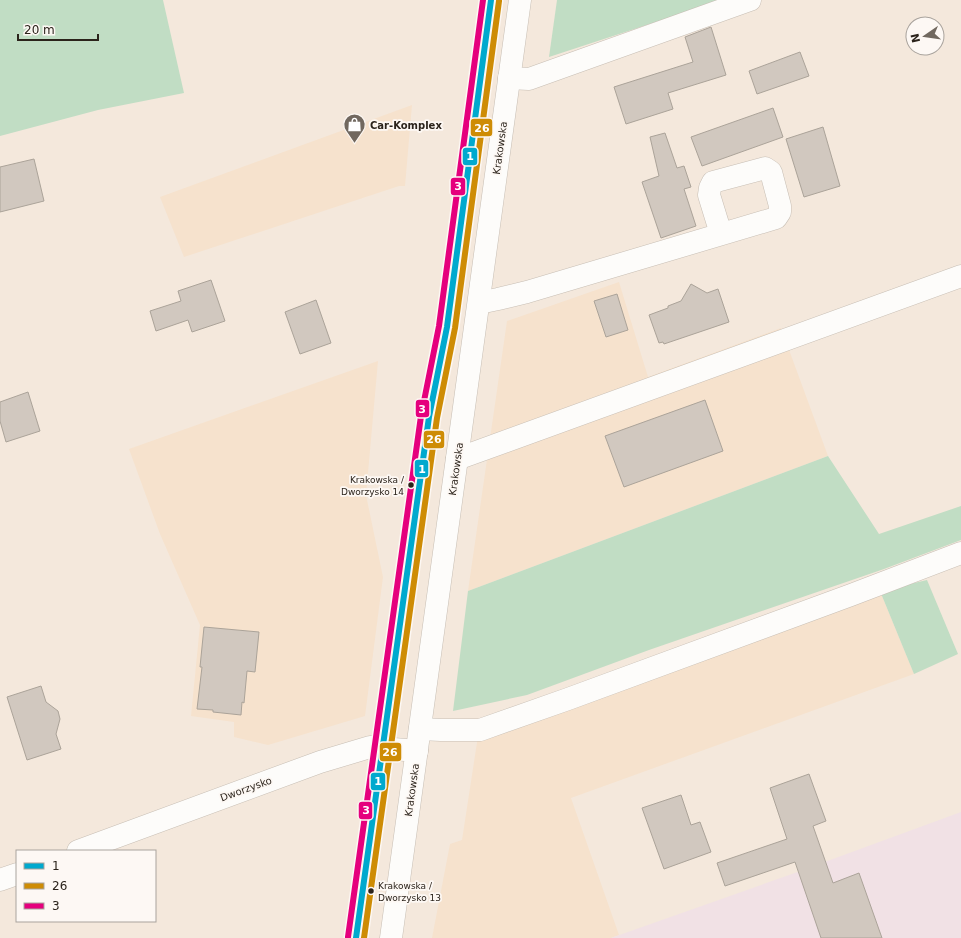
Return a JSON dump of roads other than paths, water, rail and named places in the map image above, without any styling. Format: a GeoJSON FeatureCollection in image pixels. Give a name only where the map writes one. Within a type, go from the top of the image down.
{"type":"FeatureCollection","features":[{"type":"Feature","properties":{"kind":"main road"},"geometry":{"type":"LineString","coordinates":[[356,938],[429,417],[447,327],[491,0]]}},
{"type":"Feature","properties":{"kind":"main road","name":"Krakowska"},"geometry":{"type":"LineString","coordinates":[[391,938],[520,0]]}},
{"type":"Feature","properties":{"kind":"main road"},"geometry":{"type":"LineString","coordinates":[[509,78],[529,79],[750,0]]}},
{"type":"Feature","properties":{"kind":"main road"},"geometry":{"type":"LineString","coordinates":[[479,303],[527,292],[721,234]]}},
{"type":"Feature","properties":{"kind":"main road"},"geometry":{"type":"LineString","coordinates":[[457,459],[961,276]]}},
{"type":"Feature","properties":{"kind":"main road"},"geometry":{"type":"LineString","coordinates":[[420,728],[441,730],[480,730],[851,595],[961,553]]}},
{"type":"Feature","properties":{"kind":"main road","name":"Dworzysko"},"geometry":{"type":"LineString","coordinates":[[81,850],[320,762],[370,747],[417,751]]}},
{"type":"Feature","properties":{"kind":"main road"},"geometry":{"type":"LineString","coordinates":[[0,880],[16,874]]}},
{"type":"Feature","properties":{"kind":"place","name":"Car-Komplex"},"geometry":{"type":"Point","coordinates":[355,144]}},
{"type":"Feature","properties":{"kind":"place","name":"Krakowska / Dworzysko 14"},"geometry":{"type":"Point","coordinates":[411,485]}},
{"type":"Feature","properties":{"kind":"place","name":"Krakowska / Dworzysko 13"},"geometry":{"type":"Point","coordinates":[371,891]}}]}
